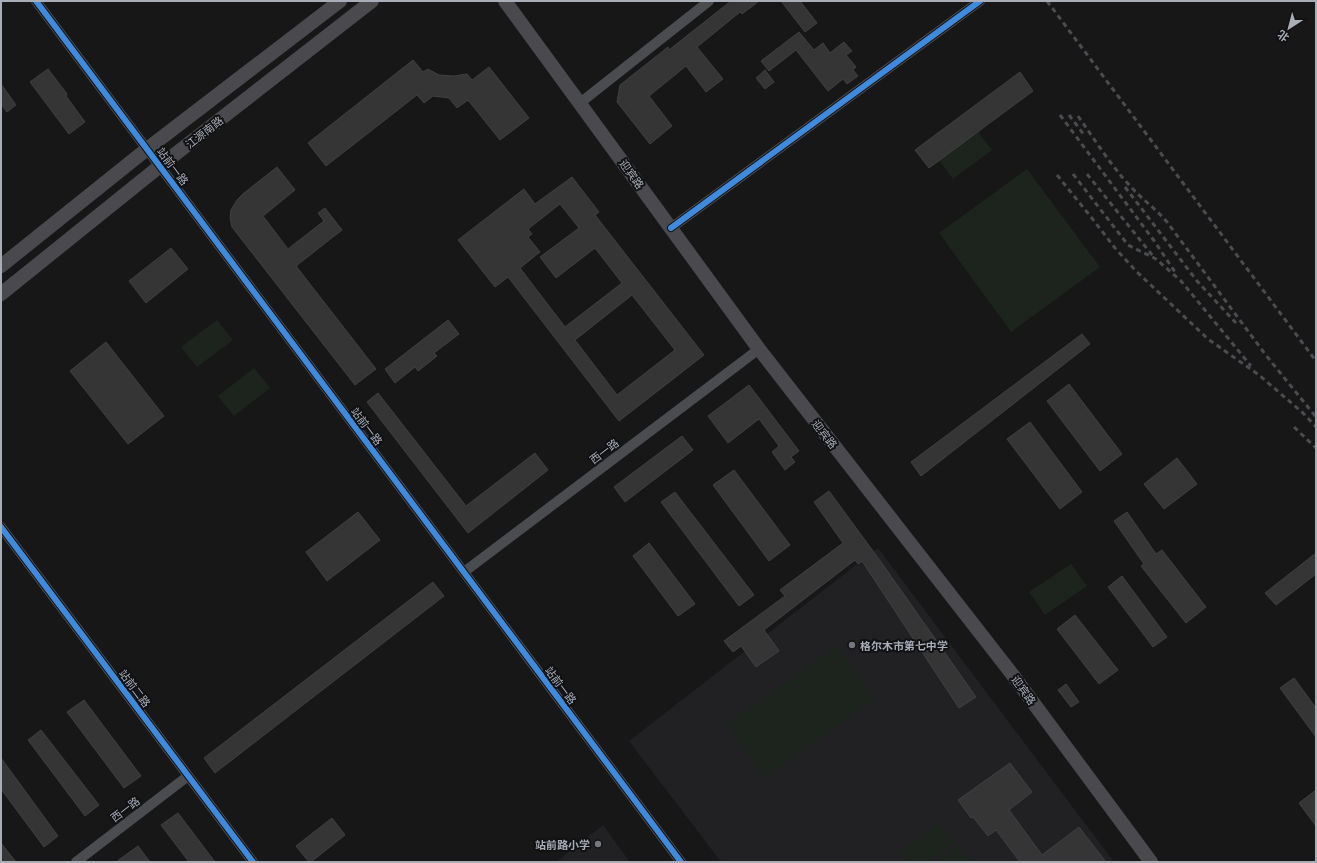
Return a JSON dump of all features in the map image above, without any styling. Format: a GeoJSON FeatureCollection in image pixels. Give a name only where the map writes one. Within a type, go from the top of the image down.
{"type":"FeatureCollection","features":[{"type":"Feature","properties":{"kind":"main road","name":"江源南路"},"geometry":{"type":"LineString","coordinates":[[1,266],[147,149],[340,1]]}},
{"type":"Feature","properties":{"kind":"main road","name":"江源南路"},"geometry":{"type":"LineString","coordinates":[[1,294],[160,166],[372,1]]}},
{"type":"Feature","properties":{"kind":"main road"},"geometry":{"type":"LineString","coordinates":[[493,1],[523,25]]}},
{"type":"Feature","properties":{"kind":"main road","name":"迎宾路"},"geometry":{"type":"LineString","coordinates":[[505,1],[759,349],[1012,674],[1150,862]]}},
{"type":"Feature","properties":{"kind":"street","name":"站前一路"},"geometry":{"type":"LineString","coordinates":[[36,1],[682,862]]}},
{"type":"Feature","properties":{"kind":"street"},"geometry":{"type":"LineString","coordinates":[[580,103],[709,1]]}},
{"type":"Feature","properties":{"kind":"street"},"geometry":{"type":"LineString","coordinates":[[671,228],[980,1]]}},
{"type":"Feature","properties":{"kind":"street","name":"西一路"},"geometry":{"type":"LineString","coordinates":[[464,572],[759,349]]}},
{"type":"Feature","properties":{"kind":"street","name":"站前二路"},"geometry":{"type":"LineString","coordinates":[[1,527],[253,862]]}},
{"type":"Feature","properties":{"kind":"street","name":"西一路"},"geometry":{"type":"LineString","coordinates":[[76,862],[188,776]]}},
{"type":"Feature","properties":{"kind":"shaded area"},"geometry":{"type":"Polygon","coordinates":[[[976,129],[992,150],[953,179],[937,158],[976,129]]]}},
{"type":"Feature","properties":{"kind":"shaded area"},"geometry":{"type":"Polygon","coordinates":[[[1027,169],[1100,267],[1011,332],[939,233],[1027,169]]]}},
{"type":"Feature","properties":{"kind":"shaded area"},"geometry":{"type":"Polygon","coordinates":[[[217,320],[233,340],[197,367],[181,347],[217,320]]]}},
{"type":"Feature","properties":{"kind":"shaded area"},"geometry":{"type":"Polygon","coordinates":[[[254,368],[270,388],[234,416],[218,396],[254,368]]]}},
{"type":"Feature","properties":{"kind":"shaded area","name":"格尔木市第七中学"},"geometry":{"type":"Polygon","coordinates":[[[878,548],[1114,862],[721,862],[629,741],[878,548]]]}},
{"type":"Feature","properties":{"kind":"shaded area"},"geometry":{"type":"Polygon","coordinates":[[[1071,564],[1087,586],[1045,615],[1029,592],[1071,564]]]}},
{"type":"Feature","properties":{"kind":"shaded area"},"geometry":{"type":"Polygon","coordinates":[[[837,646],[875,699],[765,777],[728,724],[837,646]]]}},
{"type":"Feature","properties":{"kind":"shaded area"},"geometry":{"type":"Polygon","coordinates":[[[939,823],[954,842],[928,862],[911,862],[902,851],[939,823]]]}},
{"type":"Feature","properties":{"kind":"shaded area","name":"站前路小学"},"geometry":{"type":"Polygon","coordinates":[[[603,825],[630,862],[556,862],[603,825]]]}},
{"type":"Feature","properties":{"kind":"shaded area"},"geometry":{"type":"Polygon","coordinates":[[[958,845],[971,862],[936,862],[958,845]]]}},
{"type":"Feature","properties":{"kind":"building"},"geometry":{"type":"Polygon","coordinates":[[[731,1],[759,1],[742,14],[740,12],[697,47],[723,79],[706,92],[686,66],[649,96],[672,126],[650,144],[617,102],[620,85],[668,47],[669,50],[731,1]]]}},
{"type":"Feature","properties":{"kind":"building"},"geometry":{"type":"Polygon","coordinates":[[[781,1],[800,1],[817,23],[805,32],[781,1]]]}},
{"type":"Feature","properties":{"kind":"building"},"geometry":{"type":"Polygon","coordinates":[[[799,32],[814,50],[823,43],[830,53],[844,42],[852,51],[846,55],[856,67],[853,70],[858,76],[847,84],[843,79],[828,91],[796,50],[769,71],[761,61],[799,32]]]}},
{"type":"Feature","properties":{"kind":"building"},"geometry":{"type":"Polygon","coordinates":[[[413,60],[423,72],[428,69],[439,75],[454,76],[467,74],[472,80],[489,67],[529,118],[500,140],[468,100],[457,108],[449,98],[433,96],[424,103],[417,95],[326,166],[308,143],[413,60]]]}},
{"type":"Feature","properties":{"kind":"building"},"geometry":{"type":"Polygon","coordinates":[[[48,69],[67,94],[66,96],[85,122],[69,134],[30,82],[48,69]]]}},
{"type":"Feature","properties":{"kind":"building"},"geometry":{"type":"Polygon","coordinates":[[[765,70],[774,82],[765,89],[756,78],[765,70]]]}},
{"type":"Feature","properties":{"kind":"building"},"geometry":{"type":"Polygon","coordinates":[[[1020,72],[1033,91],[929,168],[915,150],[1020,72]]]}},
{"type":"Feature","properties":{"kind":"building"},"geometry":{"type":"Polygon","coordinates":[[[1,84],[16,105],[7,112],[1,104],[1,84]]]}},
{"type":"Feature","properties":{"kind":"building"},"geometry":{"type":"Polygon","coordinates":[[[277,167],[295,190],[263,216],[288,249],[324,221],[318,213],[325,208],[342,230],[296,266],[376,369],[355,385],[232,227],[230,218],[231,210],[237,200],[277,167]]]}},
{"type":"Feature","properties":{"kind":"building"},"geometry":{"type":"Polygon","coordinates":[[[572,177],[599,212],[595,215],[704,355],[619,421],[508,277],[495,287],[458,240],[524,189],[535,204],[572,177]],[[560,204],[528,229],[532,234],[528,237],[540,252],[520,268],[565,327],[622,283],[595,248],[556,278],[540,257],[579,228],[560,204]],[[632,295],[575,340],[617,395],[675,350],[632,295]]]}},
{"type":"Feature","properties":{"kind":"building"},"geometry":{"type":"Polygon","coordinates":[[[171,248],[188,269],[146,303],[129,281],[171,248]]]}},
{"type":"Feature","properties":{"kind":"building"},"geometry":{"type":"Polygon","coordinates":[[[448,320],[459,334],[434,353],[437,356],[418,371],[415,367],[395,383],[385,369],[448,320]]]}},
{"type":"Feature","properties":{"kind":"building"},"geometry":{"type":"Polygon","coordinates":[[[1082,334],[1090,344],[921,476],[911,462],[1082,334]]]}},
{"type":"Feature","properties":{"kind":"building"},"geometry":{"type":"Polygon","coordinates":[[[106,342],[164,416],[128,444],[70,371],[106,342]]]}},
{"type":"Feature","properties":{"kind":"building"},"geometry":{"type":"Polygon","coordinates":[[[1069,384],[1122,454],[1100,471],[1047,401],[1069,384]]]}},
{"type":"Feature","properties":{"kind":"building"},"geometry":{"type":"Polygon","coordinates":[[[749,385],[799,451],[791,457],[795,462],[785,470],[772,452],[779,446],[759,419],[728,443],[708,416],[749,385]]]}},
{"type":"Feature","properties":{"kind":"building"},"geometry":{"type":"Polygon","coordinates":[[[378,393],[466,506],[535,453],[548,470],[468,533],[367,402],[378,393]]]}},
{"type":"Feature","properties":{"kind":"building"},"geometry":{"type":"Polygon","coordinates":[[[1030,422],[1082,492],[1060,509],[1007,439],[1030,422]]]}},
{"type":"Feature","properties":{"kind":"building"},"geometry":{"type":"Polygon","coordinates":[[[682,436],[693,450],[625,502],[614,487],[682,436]]]}},
{"type":"Feature","properties":{"kind":"building"},"geometry":{"type":"Polygon","coordinates":[[[1177,458],[1197,484],[1164,509],[1144,484],[1177,458]]]}},
{"type":"Feature","properties":{"kind":"building"},"geometry":{"type":"Polygon","coordinates":[[[734,470],[790,545],[769,561],[713,485],[734,470]]]}},
{"type":"Feature","properties":{"kind":"building"},"geometry":{"type":"Polygon","coordinates":[[[829,491],[976,697],[959,708],[862,561],[858,564],[855,560],[764,630],[779,651],[756,667],[741,646],[733,652],[724,641],[785,596],[780,590],[843,543],[814,502],[829,491]]]}},
{"type":"Feature","properties":{"kind":"building"},"geometry":{"type":"Polygon","coordinates":[[[675,492],[754,595],[739,606],[661,502],[675,492]]]}},
{"type":"Feature","properties":{"kind":"building"},"geometry":{"type":"Polygon","coordinates":[[[358,512],[380,540],[327,581],[306,552],[358,512]]]}},
{"type":"Feature","properties":{"kind":"building"},"geometry":{"type":"Polygon","coordinates":[[[1127,512],[1156,554],[1162,550],[1206,607],[1186,623],[1141,566],[1144,564],[1114,521],[1127,512]]]}},
{"type":"Feature","properties":{"kind":"building"},"geometry":{"type":"Polygon","coordinates":[[[649,543],[695,604],[678,616],[633,556],[649,543]]]}},
{"type":"Feature","properties":{"kind":"building"},"geometry":{"type":"Polygon","coordinates":[[[1316,553],[1316,574],[1276,605],[1265,593],[1316,553]]]}},
{"type":"Feature","properties":{"kind":"building"},"geometry":{"type":"Polygon","coordinates":[[[1122,576],[1167,637],[1153,647],[1108,587],[1122,576]]]}},
{"type":"Feature","properties":{"kind":"building"},"geometry":{"type":"Polygon","coordinates":[[[433,582],[444,596],[215,773],[204,758],[433,582]]]}},
{"type":"Feature","properties":{"kind":"building"},"geometry":{"type":"Polygon","coordinates":[[[1075,615],[1118,670],[1099,684],[1057,629],[1075,615]]]}},
{"type":"Feature","properties":{"kind":"building"},"geometry":{"type":"Polygon","coordinates":[[[1294,678],[1316,708],[1316,737],[1280,688],[1294,678]]]}},
{"type":"Feature","properties":{"kind":"building"},"geometry":{"type":"Polygon","coordinates":[[[1066,684],[1079,702],[1071,707],[1058,690],[1066,684]]]}},
{"type":"Feature","properties":{"kind":"building"},"geometry":{"type":"Polygon","coordinates":[[[84,700],[141,776],[124,788],[67,712],[84,700]]]}},
{"type":"Feature","properties":{"kind":"building"},"geometry":{"type":"Polygon","coordinates":[[[41,730],[99,805],[85,816],[28,740],[41,730]]]}},
{"type":"Feature","properties":{"kind":"building"},"geometry":{"type":"Polygon","coordinates":[[[1,758],[58,836],[44,847],[1,789],[1,758]]]}},
{"type":"Feature","properties":{"kind":"building"},"geometry":{"type":"Polygon","coordinates":[[[1010,763],[1032,792],[1009,810],[1042,855],[1079,827],[1106,862],[1020,862],[996,830],[988,836],[973,817],[971,818],[958,800],[1010,763]]]}},
{"type":"Feature","properties":{"kind":"building"},"geometry":{"type":"Polygon","coordinates":[[[1316,790],[1316,826],[1299,803],[1316,790]]]}},
{"type":"Feature","properties":{"kind":"building"},"geometry":{"type":"Polygon","coordinates":[[[178,813],[215,862],[189,862],[161,825],[178,813]]]}},
{"type":"Feature","properties":{"kind":"building"},"geometry":{"type":"Polygon","coordinates":[[[332,818],[345,835],[311,862],[309,862],[296,846],[332,818]]]}},
{"type":"Feature","properties":{"kind":"building"},"geometry":{"type":"Polygon","coordinates":[[[1,843],[16,862],[1,862],[1,843]]]}},
{"type":"Feature","properties":{"kind":"building"},"geometry":{"type":"Polygon","coordinates":[[[138,846],[150,862],[116,862],[138,846]]]}},
{"type":"Feature","properties":{"kind":"railway"},"geometry":{"type":"LineString","coordinates":[[1047,1],[1316,361]]}},
{"type":"Feature","properties":{"kind":"railway"},"geometry":{"type":"LineString","coordinates":[[1060,115],[1155,242],[1175,272]]}},
{"type":"Feature","properties":{"kind":"railway"},"geometry":{"type":"LineString","coordinates":[[1069,115],[1085,136]]}},
{"type":"Feature","properties":{"kind":"railway"},"geometry":{"type":"LineString","coordinates":[[1078,116],[1124,180],[1167,222],[1265,354],[1316,417]]}},
{"type":"Feature","properties":{"kind":"railway"},"geometry":{"type":"LineString","coordinates":[[1073,174],[1128,245],[1156,259],[1181,281],[1251,366]]}},
{"type":"Feature","properties":{"kind":"railway"},"geometry":{"type":"LineString","coordinates":[[1087,174],[1153,256]]}},
{"type":"Feature","properties":{"kind":"railway"},"geometry":{"type":"LineString","coordinates":[[1057,175],[1115,248],[1136,271],[1208,339],[1259,375],[1303,413],[1316,427]]}},
{"type":"Feature","properties":{"kind":"railway"},"geometry":{"type":"LineString","coordinates":[[1125,187],[1197,281],[1236,323]]}},
{"type":"Feature","properties":{"kind":"railway"},"geometry":{"type":"LineString","coordinates":[[1294,427],[1316,448]]}},
{"type":"Feature","properties":{"kind":"cycle path"},"geometry":{"type":"LineString","coordinates":[[36,1],[681,862]]}},
{"type":"Feature","properties":{"kind":"cycle path"},"geometry":{"type":"LineString","coordinates":[[671,228],[980,1]]}},
{"type":"Feature","properties":{"kind":"cycle path"},"geometry":{"type":"LineString","coordinates":[[1,527],[253,862]]}},
{"type":"Feature","properties":{"kind":"place","name":"格尔木市第七中学"},"geometry":{"type":"Point","coordinates":[852,645]}},
{"type":"Feature","properties":{"kind":"place","name":"站前路小学"},"geometry":{"type":"Point","coordinates":[598,844]}}]}
